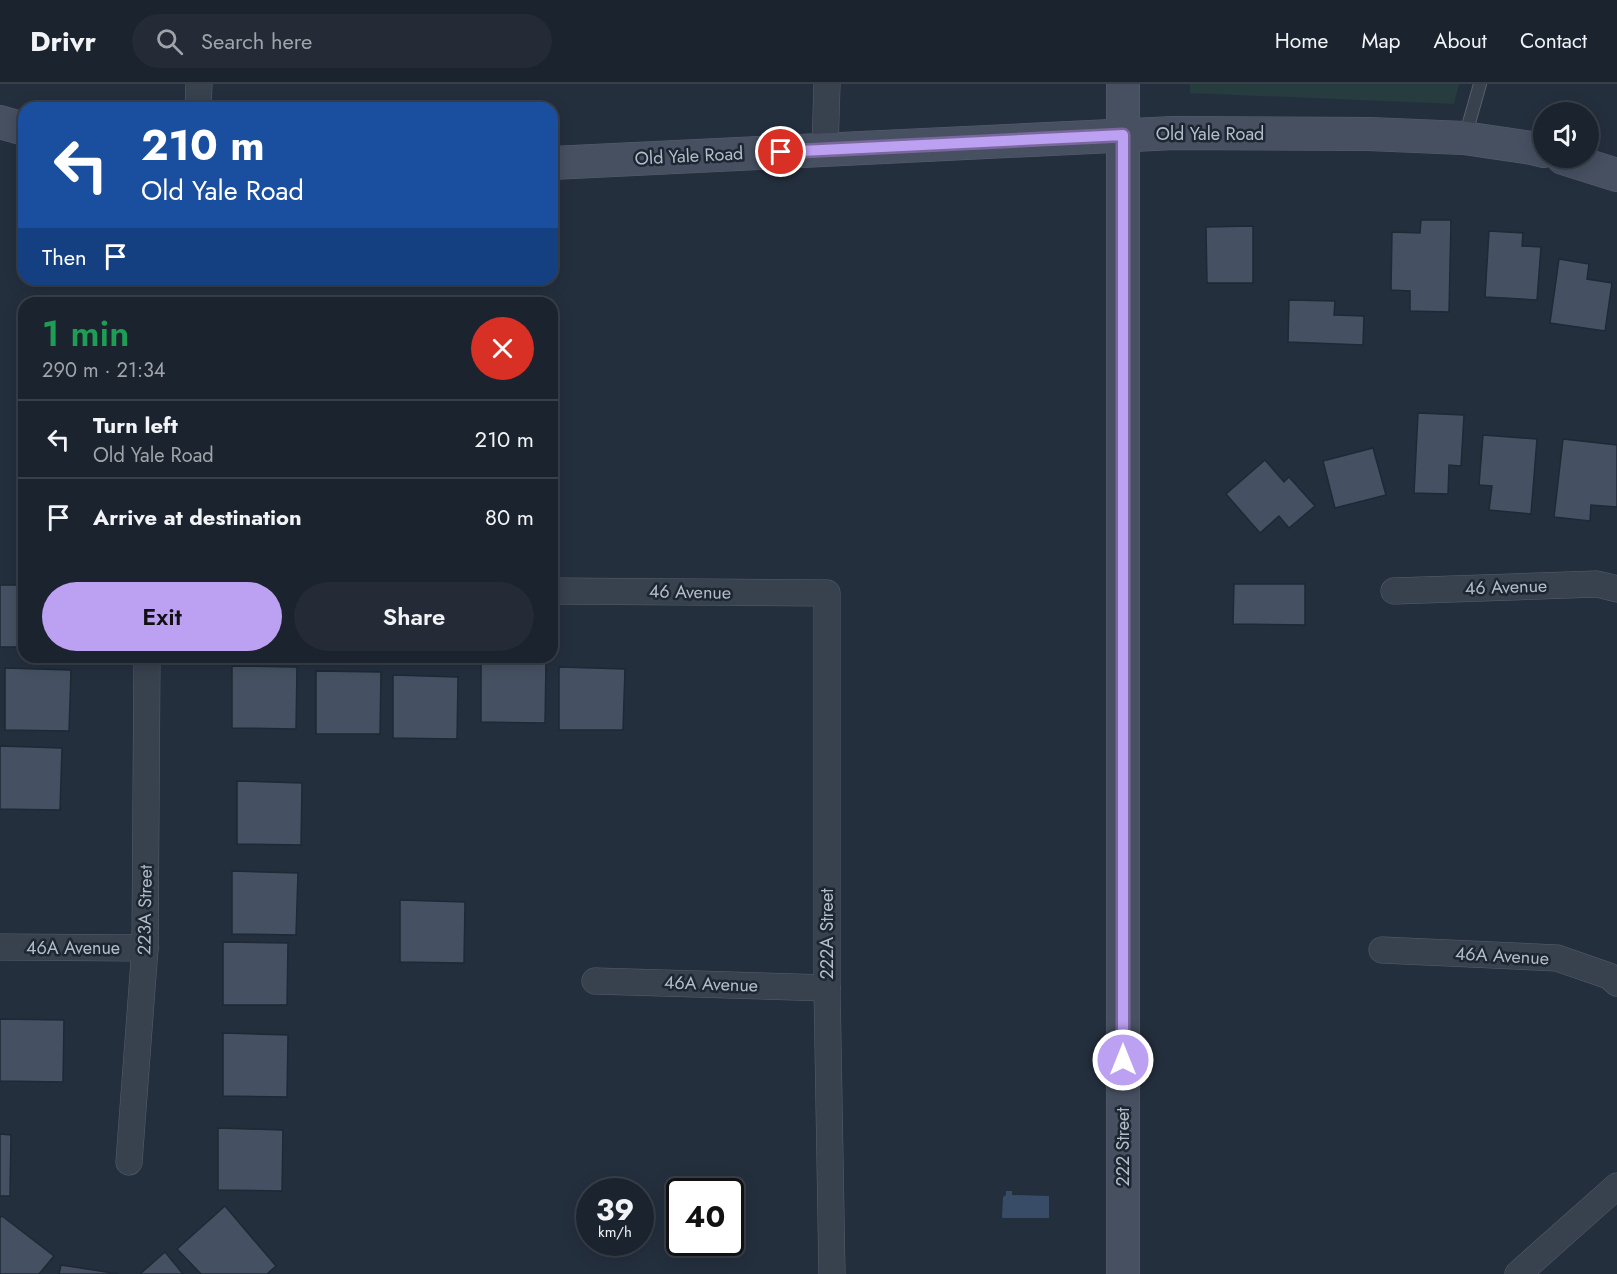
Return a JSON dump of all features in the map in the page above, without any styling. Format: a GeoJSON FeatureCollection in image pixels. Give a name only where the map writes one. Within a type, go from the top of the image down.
{"type":"FeatureCollection","features":[{"type":"Feature","properties":{"kind":"street"},"geometry":{"type":"LineString","coordinates":[[198,102],[199,84]]}},
{"type":"Feature","properties":{"kind":"street"},"geometry":{"type":"LineString","coordinates":[[825,150],[827,84]]}},
{"type":"Feature","properties":{"kind":"street","name":"222 Street"},"geometry":{"type":"LineString","coordinates":[[1123,1274],[1124,84]]}},
{"type":"Feature","properties":{"kind":"street"},"geometry":{"type":"LineString","coordinates":[[0,122],[18,127]]}},
{"type":"Feature","properties":{"kind":"street","name":"Old Yale Road"},"geometry":{"type":"LineString","coordinates":[[558,163],[1174,133],[1369,134],[1464,138],[1533,148]]}},
{"type":"Feature","properties":{"kind":"street"},"geometry":{"type":"LineString","coordinates":[[1595,168],[1617,175]]}},
{"type":"Feature","properties":{"kind":"street","name":"46 Avenue"},"geometry":{"type":"LineString","coordinates":[[1394,591],[1597,584],[1617,589]]}},
{"type":"Feature","properties":{"kind":"street","name":"46 Avenue"},"geometry":{"type":"LineString","coordinates":[[558,591],[827,593]]}},
{"type":"Feature","properties":{"kind":"street","name":"222A Street"},"geometry":{"type":"LineString","coordinates":[[827,593],[828,988],[832,1274]]}},
{"type":"Feature","properties":{"kind":"street","name":"223A Street"},"geometry":{"type":"LineString","coordinates":[[129,1162],[145,948],[147,663]]}},
{"type":"Feature","properties":{"kind":"street","name":"46A Avenue"},"geometry":{"type":"LineString","coordinates":[[0,947],[145,948]]}},
{"type":"Feature","properties":{"kind":"street","name":"46A Avenue"},"geometry":{"type":"LineString","coordinates":[[1382,950],[1557,958],[1609,976],[1617,983]]}},
{"type":"Feature","properties":{"kind":"street","name":"46A Avenue"},"geometry":{"type":"LineString","coordinates":[[595,981],[828,988]]}},
{"type":"Feature","properties":{"kind":"street"},"geometry":{"type":"LineString","coordinates":[[1518,1274],[1617,1186]]}},
{"type":"Feature","properties":{"kind":"lane"},"geometry":{"type":"LineString","coordinates":[[1464,138],[1479,84]]}},
{"type":"Feature","properties":{"kind":"green space"},"geometry":{"type":"Polygon","coordinates":[[[1190,84],[1459,84],[1454,104],[1190,93],[1190,84]]]}},
{"type":"Feature","properties":{"kind":"water"},"geometry":{"type":"Polygon","coordinates":[[[1006,1191],[1012,1191],[1012,1195],[1049,1196],[1049,1218],[1003,1218],[1003,1197],[1006,1191]]]}},
{"type":"Feature","properties":{"kind":"building"},"geometry":{"type":"Polygon","coordinates":[[[1421,220],[1451,220],[1449,312],[1410,311],[1410,291],[1391,290],[1392,232],[1420,233],[1421,220]]]}},
{"type":"Feature","properties":{"kind":"building"},"geometry":{"type":"Polygon","coordinates":[[[1253,226],[1253,283],[1207,283],[1206,227],[1253,226]]]}},
{"type":"Feature","properties":{"kind":"building"},"geometry":{"type":"Polygon","coordinates":[[[1489,231],[1523,233],[1522,246],[1541,247],[1537,300],[1485,297],[1489,231]]]}},
{"type":"Feature","properties":{"kind":"building"},"geometry":{"type":"Polygon","coordinates":[[[1559,259],[1589,264],[1587,279],[1612,283],[1605,331],[1550,323],[1559,259]]]}},
{"type":"Feature","properties":{"kind":"building"},"geometry":{"type":"Polygon","coordinates":[[[1289,300],[1335,301],[1334,315],[1364,316],[1363,345],[1288,342],[1289,300]]]}},
{"type":"Feature","properties":{"kind":"building"},"geometry":{"type":"Polygon","coordinates":[[[1418,413],[1464,415],[1461,466],[1449,465],[1448,494],[1414,493],[1418,413]]]}},
{"type":"Feature","properties":{"kind":"building"},"geometry":{"type":"Polygon","coordinates":[[[1483,435],[1537,439],[1531,514],[1489,510],[1492,486],[1479,485],[1483,435]]]}},
{"type":"Feature","properties":{"kind":"building"},"geometry":{"type":"Polygon","coordinates":[[[1563,439],[1617,445],[1617,507],[1591,505],[1590,521],[1554,517],[1563,439]]]}},
{"type":"Feature","properties":{"kind":"building"},"geometry":{"type":"Polygon","coordinates":[[[1373,448],[1386,495],[1335,508],[1323,461],[1373,448]]]}},
{"type":"Feature","properties":{"kind":"building"},"geometry":{"type":"Polygon","coordinates":[[[1265,460],[1284,482],[1289,477],[1315,506],[1289,528],[1279,516],[1260,533],[1226,494],[1265,460]]]}},
{"type":"Feature","properties":{"kind":"building"},"geometry":{"type":"Polygon","coordinates":[[[1234,584],[1305,584],[1305,625],[1233,624],[1234,584]]]}},
{"type":"Feature","properties":{"kind":"building"},"geometry":{"type":"Polygon","coordinates":[[[0,585],[18,585],[18,647],[0,647],[0,585]]]}},
{"type":"Feature","properties":{"kind":"building"},"geometry":{"type":"Polygon","coordinates":[[[481,663],[546,663],[545,723],[481,722],[481,663]]]}},
{"type":"Feature","properties":{"kind":"building"},"geometry":{"type":"Polygon","coordinates":[[[232,666],[297,667],[296,729],[232,728],[232,666]]]}},
{"type":"Feature","properties":{"kind":"building"},"geometry":{"type":"Polygon","coordinates":[[[559,667],[625,669],[623,730],[559,730],[559,667]]]}},
{"type":"Feature","properties":{"kind":"building"},"geometry":{"type":"Polygon","coordinates":[[[5,668],[71,670],[69,731],[5,730],[5,668]]]}},
{"type":"Feature","properties":{"kind":"building"},"geometry":{"type":"Polygon","coordinates":[[[316,671],[381,672],[380,734],[316,734],[316,671]]]}},
{"type":"Feature","properties":{"kind":"building"},"geometry":{"type":"Polygon","coordinates":[[[393,675],[458,677],[457,739],[393,738],[393,675]]]}},
{"type":"Feature","properties":{"kind":"building"},"geometry":{"type":"Polygon","coordinates":[[[0,746],[62,748],[60,810],[0,809],[0,746]]]}},
{"type":"Feature","properties":{"kind":"building"},"geometry":{"type":"Polygon","coordinates":[[[237,781],[302,783],[301,845],[237,844],[237,781]]]}},
{"type":"Feature","properties":{"kind":"building"},"geometry":{"type":"Polygon","coordinates":[[[232,871],[298,873],[296,935],[232,934],[232,871]]]}},
{"type":"Feature","properties":{"kind":"building"},"geometry":{"type":"Polygon","coordinates":[[[400,900],[465,902],[464,963],[400,962],[400,900]]]}},
{"type":"Feature","properties":{"kind":"building"},"geometry":{"type":"Polygon","coordinates":[[[223,942],[288,943],[287,1005],[223,1005],[223,942]]]}},
{"type":"Feature","properties":{"kind":"building"},"geometry":{"type":"Polygon","coordinates":[[[0,1019],[64,1020],[63,1082],[0,1081],[0,1019]]]}},
{"type":"Feature","properties":{"kind":"building"},"geometry":{"type":"Polygon","coordinates":[[[223,1033],[288,1035],[287,1097],[223,1096],[223,1033]]]}},
{"type":"Feature","properties":{"kind":"building"},"geometry":{"type":"Polygon","coordinates":[[[218,1128],[283,1130],[282,1191],[218,1190],[218,1128]]]}},
{"type":"Feature","properties":{"kind":"building"},"geometry":{"type":"Polygon","coordinates":[[[0,1134],[11,1135],[10,1196],[0,1196],[0,1134]]]}},
{"type":"Feature","properties":{"kind":"building"},"geometry":{"type":"Polygon","coordinates":[[[225,1206],[276,1266],[267,1274],[201,1274],[177,1249],[225,1206]]]}},
{"type":"Feature","properties":{"kind":"building"},"geometry":{"type":"Polygon","coordinates":[[[2,1216],[54,1256],[39,1274],[0,1274],[0,1218],[2,1216]]]}},
{"type":"Feature","properties":{"kind":"building"},"geometry":{"type":"Polygon","coordinates":[[[165,1252],[183,1274],[140,1274],[165,1252]]]}},
{"type":"Feature","properties":{"kind":"building"},"geometry":{"type":"Polygon","coordinates":[[[61,1265],[119,1274],[59,1274],[61,1265]]]}},
{"type":"Feature","properties":{"kind":"route"},"geometry":{"type":"LineString","coordinates":[[781,152],[1123,135],[1123,1060]]}}]}
